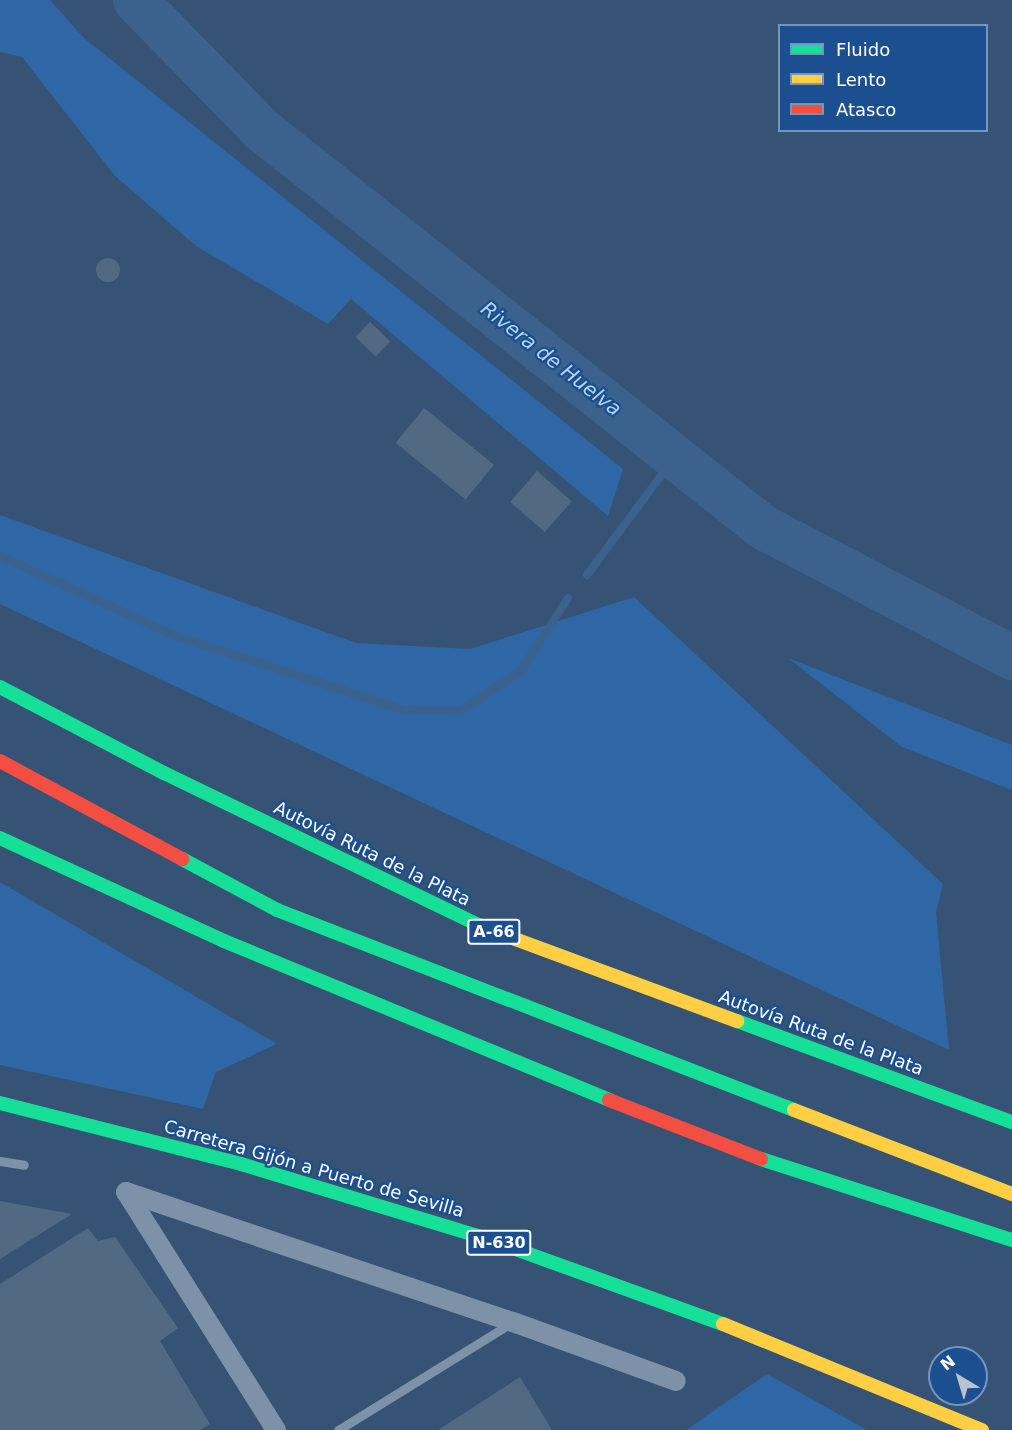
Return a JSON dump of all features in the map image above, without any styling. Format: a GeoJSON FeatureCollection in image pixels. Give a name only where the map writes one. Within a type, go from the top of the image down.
{"type":"FeatureCollection","features":[{"type":"Feature","properties":{"kind":"highway","name":"Autovía Ruta de la Plata"},"geometry":{"type":"LineString","coordinates":[[0,687],[164,773],[480,926],[1012,1122]]}},
{"type":"Feature","properties":{"kind":"highway"},"geometry":{"type":"LineString","coordinates":[[0,761],[278,910],[1012,1194]]}},
{"type":"Feature","properties":{"kind":"highway"},"geometry":{"type":"LineString","coordinates":[[31,836],[224,941]]}},
{"type":"Feature","properties":{"kind":"highway"},"geometry":{"type":"LineString","coordinates":[[0,838],[224,941],[716,1144],[1012,1240]]}},
{"type":"Feature","properties":{"kind":"highway","name":"Carretera Gijón a Puerto de Sevilla"},"geometry":{"type":"LineString","coordinates":[[0,1103],[241,1164],[496,1242],[741,1330],[982,1430]]}},
{"type":"Feature","properties":{"kind":"street"},"geometry":{"type":"LineString","coordinates":[[276,1430],[126,1192],[513,1322],[676,1382]]}},
{"type":"Feature","properties":{"kind":"lane"},"geometry":{"type":"LineString","coordinates":[[0,1161],[24,1165]]}},
{"type":"Feature","properties":{"kind":"lane"},"geometry":{"type":"LineString","coordinates":[[338,1430],[513,1322]]}},
{"type":"Feature","properties":{"kind":"shaded area"},"geometry":{"type":"Polygon","coordinates":[[[0,0],[50,0],[84,38],[623,469],[608,516],[351,299],[328,324],[196,246],[115,176],[22,57],[0,52],[0,0]]]}},
{"type":"Feature","properties":{"kind":"shaded area"},"geometry":{"type":"Polygon","coordinates":[[[0,515],[356,643],[470,649],[634,597],[943,884],[936,912],[949,1050],[0,604],[0,515]]]}},
{"type":"Feature","properties":{"kind":"shaded area"},"geometry":{"type":"Polygon","coordinates":[[[788,658],[1012,745],[1012,790],[902,747],[788,658]]]}},
{"type":"Feature","properties":{"kind":"shaded area"},"geometry":{"type":"Polygon","coordinates":[[[0,882],[277,1044],[216,1072],[203,1109],[0,1065],[0,882]]]}},
{"type":"Feature","properties":{"kind":"shaded area"},"geometry":{"type":"Polygon","coordinates":[[[767,1374],[867,1430],[686,1430],[767,1374]]]}},
{"type":"Feature","properties":{"kind":"building"},"geometry":{"type":"Polygon","coordinates":[[[108,258],[116,262],[120,270],[116,278],[108,282],[100,278],[96,270],[100,262],[108,258]]]}},
{"type":"Feature","properties":{"kind":"building"},"geometry":{"type":"Polygon","coordinates":[[[370,322],[390,341],[376,357],[355,337],[370,322]]]}},
{"type":"Feature","properties":{"kind":"building"},"geometry":{"type":"Polygon","coordinates":[[[424,408],[494,465],[466,500],[396,443],[424,408]]]}},
{"type":"Feature","properties":{"kind":"building"},"geometry":{"type":"Polygon","coordinates":[[[537,471],[572,501],[545,532],[510,502],[537,471]]]}},
{"type":"Feature","properties":{"kind":"building"},"geometry":{"type":"Polygon","coordinates":[[[0,1201],[72,1214],[0,1259],[0,1201]]]}},
{"type":"Feature","properties":{"kind":"building"},"geometry":{"type":"Polygon","coordinates":[[[88,1228],[98,1241],[115,1237],[178,1328],[160,1341],[210,1424],[200,1430],[0,1430],[0,1284],[88,1228]]]}},
{"type":"Feature","properties":{"kind":"building"},"geometry":{"type":"Polygon","coordinates":[[[520,1377],[552,1430],[438,1430],[520,1377]]]}},
{"type":"Feature","properties":{"kind":"waterway","name":"Rivera de Huelva"},"geometry":{"type":"LineString","coordinates":[[135,0],[262,130],[763,527],[1012,657]]}},
{"type":"Feature","properties":{"kind":"waterway"},"geometry":{"type":"LineString","coordinates":[[587,575],[675,457]]}},
{"type":"Feature","properties":{"kind":"waterway"},"geometry":{"type":"LineString","coordinates":[[0,556],[173,635],[404,710],[461,711],[521,671],[568,598]]}},
{"type":"Feature","properties":{"kind":"traffic: fast"},"geometry":{"type":"LineString","coordinates":[[0,687],[164,773],[480,926],[515,939]]}},
{"type":"Feature","properties":{"kind":"traffic: fast"},"geometry":{"type":"LineString","coordinates":[[0,838],[224,941],[609,1100]]}},
{"type":"Feature","properties":{"kind":"traffic: fast"},"geometry":{"type":"LineString","coordinates":[[182,859],[277,910],[794,1110]]}},
{"type":"Feature","properties":{"kind":"traffic: fast"},"geometry":{"type":"LineString","coordinates":[[737,1021],[1012,1122]]}},
{"type":"Feature","properties":{"kind":"traffic: fast"},"geometry":{"type":"LineString","coordinates":[[0,1103],[241,1164],[485,1238],[723,1324]]}},
{"type":"Feature","properties":{"kind":"traffic: fast"},"geometry":{"type":"LineString","coordinates":[[761,1159],[1012,1240]]}},
{"type":"Feature","properties":{"kind":"traffic: slow"},"geometry":{"type":"LineString","coordinates":[[515,939],[737,1021]]}},
{"type":"Feature","properties":{"kind":"traffic: slow"},"geometry":{"type":"LineString","coordinates":[[794,1110],[1012,1194]]}},
{"type":"Feature","properties":{"kind":"traffic: slow"},"geometry":{"type":"LineString","coordinates":[[723,1324],[982,1430]]}},
{"type":"Feature","properties":{"kind":"traffic: jam"},"geometry":{"type":"LineString","coordinates":[[0,761],[182,859]]}},
{"type":"Feature","properties":{"kind":"traffic: jam"},"geometry":{"type":"LineString","coordinates":[[609,1100],[761,1159]]}}]}
